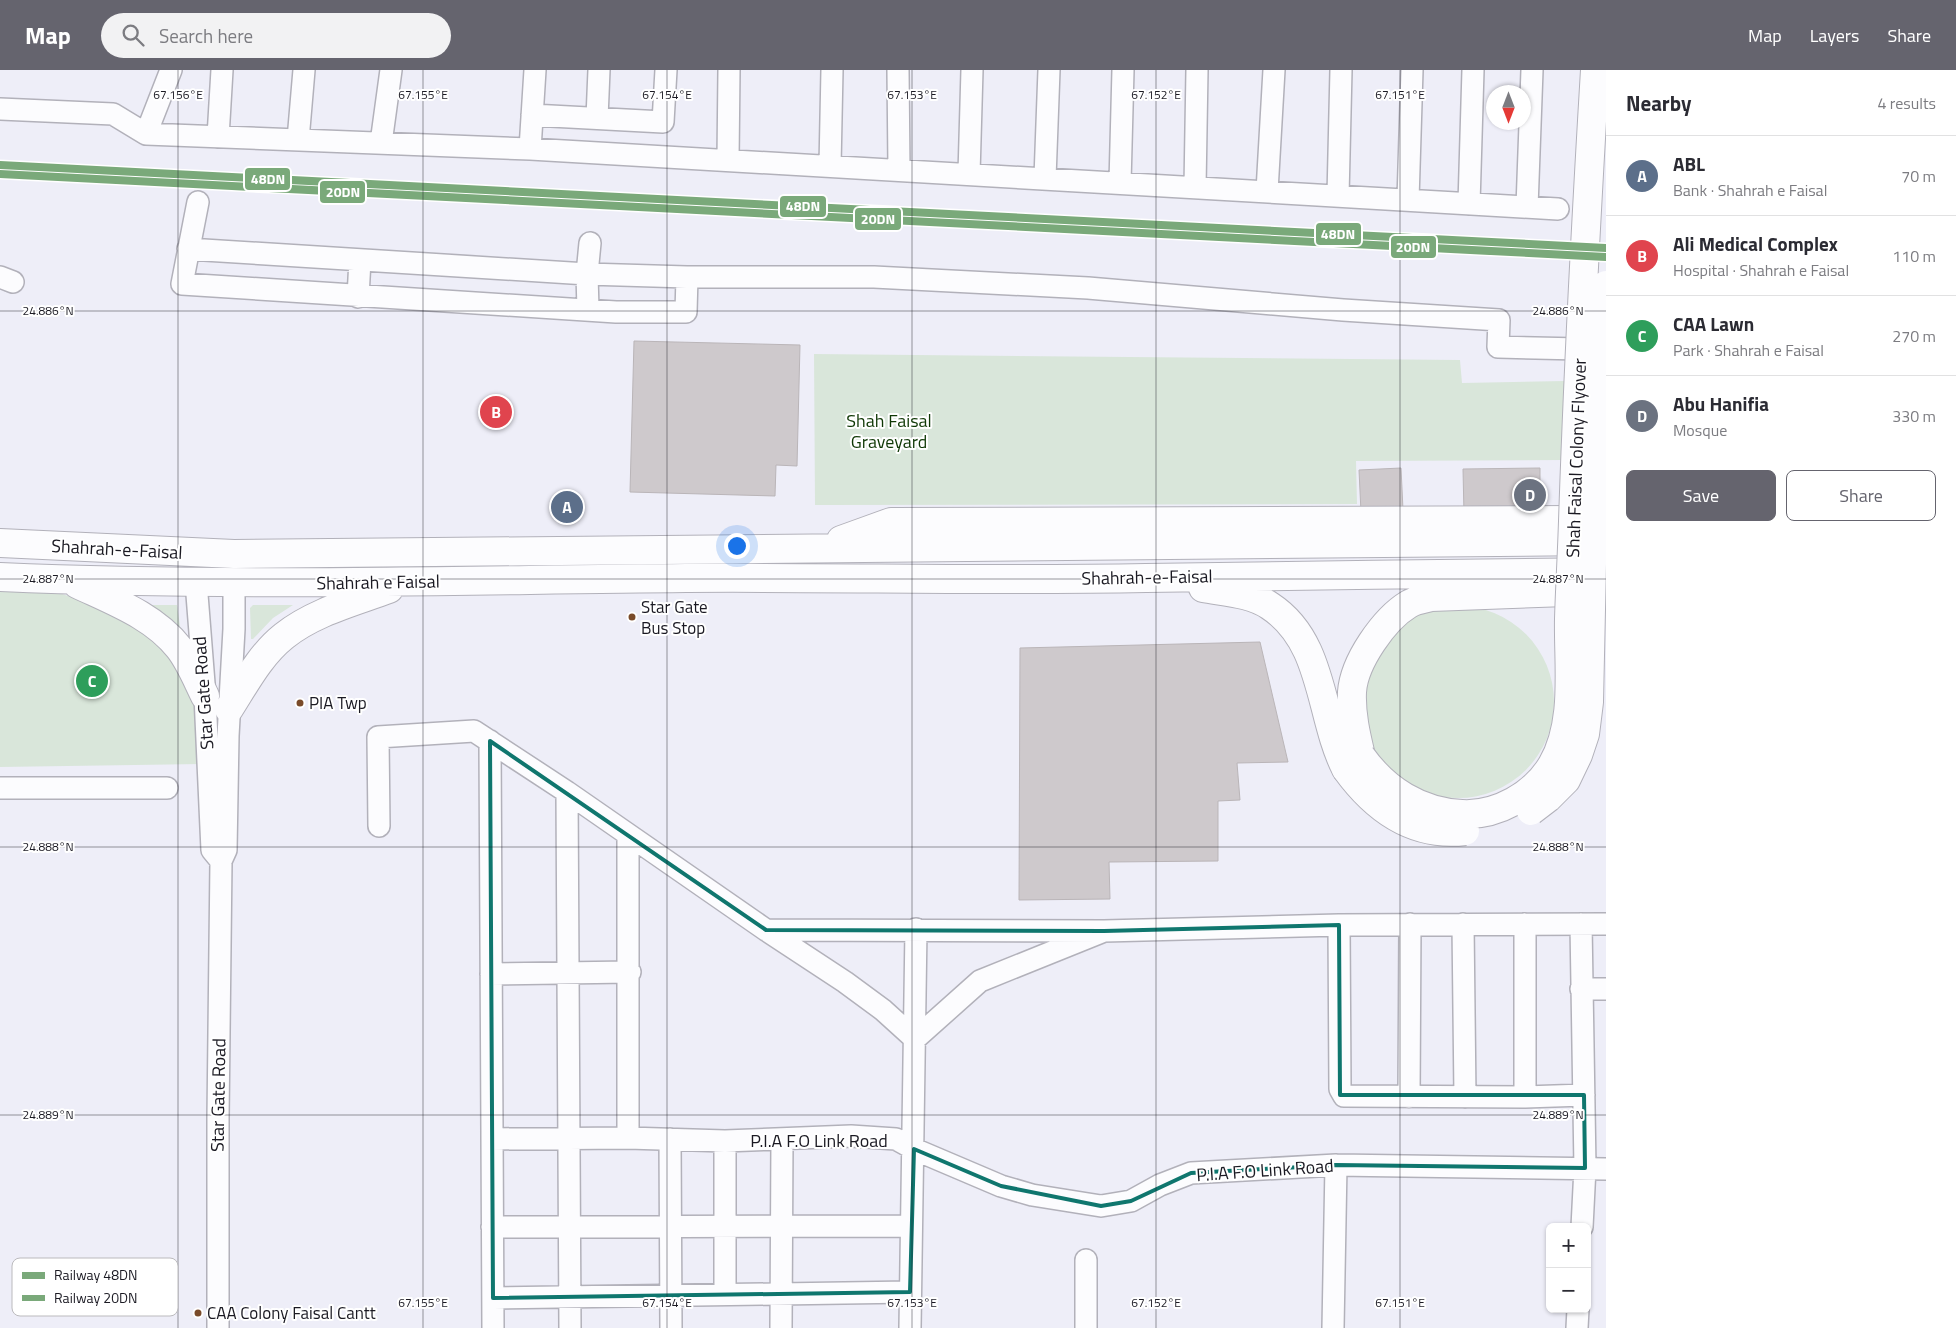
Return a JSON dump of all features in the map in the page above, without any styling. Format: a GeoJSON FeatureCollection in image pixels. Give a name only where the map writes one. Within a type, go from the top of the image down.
{"type":"FeatureCollection","features":[{"type":"Feature","properties":{"kind":"main road","name":"Shah Faisal Colony Flyover"},"geometry":{"type":"LineString","coordinates":[[1594,525],[1580,349],[1595,70]]}},
{"type":"Feature","properties":{"kind":"main road","name":"Shah Faisal Colony Flyover"},"geometry":{"type":"LineString","coordinates":[[1354,763],[1370,769],[1397,793],[1438,812],[1466,814],[1497,808],[1523,797],[1540,780],[1552,764],[1567,721],[1594,525],[1606,285]]}},
{"type":"Feature","properties":{"kind":"main road"},"geometry":{"type":"LineString","coordinates":[[823,547],[891,522],[1594,525]]}},
{"type":"Feature","properties":{"kind":"main road","name":"Shahrah-e-Faisal"},"geometry":{"type":"LineString","coordinates":[[823,547],[1594,525]]}},
{"type":"Feature","properties":{"kind":"main road","name":"Shahrah-e-Faisal"},"geometry":{"type":"LineString","coordinates":[[0,543],[234,554]]}},
{"type":"Feature","properties":{"kind":"main road","name":"Shahrah e Faisal"},"geometry":{"type":"LineString","coordinates":[[234,554],[823,547]]}},
{"type":"Feature","properties":{"kind":"main road","name":"Shahrah-e-Faisal"},"geometry":{"type":"LineString","coordinates":[[687,578],[1145,578],[1254,575],[1606,572]]}},
{"type":"Feature","properties":{"kind":"main road","name":"Shahrah-e-Faisal"},"geometry":{"type":"LineString","coordinates":[[0,577],[69,580]]}},
{"type":"Feature","properties":{"kind":"main road","name":"Shahrah e Faisal"},"geometry":{"type":"LineString","coordinates":[[69,580],[234,582],[687,578]]}},
{"type":"Feature","properties":{"kind":"main road"},"geometry":{"type":"LineString","coordinates":[[1145,578],[1247,596],[1269,605],[1286,619],[1313,661],[1336,749],[1354,763]]}},
{"type":"Feature","properties":{"kind":"main road"},"geometry":{"type":"LineString","coordinates":[[69,580],[132,610],[163,632],[179,648],[205,696]]}},
{"type":"Feature","properties":{"kind":"main road"},"geometry":{"type":"LineString","coordinates":[[229,709],[261,660],[284,636],[307,620],[409,581]]}},
{"type":"Feature","properties":{"kind":"main road"},"geometry":{"type":"LineString","coordinates":[[1354,763],[1352,690],[1358,668],[1372,641],[1409,604],[1431,597],[1606,591]]}},
{"type":"Feature","properties":{"kind":"street"},"geometry":{"type":"LineString","coordinates":[[146,134],[171,70]]}},
{"type":"Feature","properties":{"kind":"street"},"geometry":{"type":"LineString","coordinates":[[218,137],[222,70]]}},
{"type":"Feature","properties":{"kind":"street"},"geometry":{"type":"LineString","coordinates":[[298,140],[304,70]]}},
{"type":"Feature","properties":{"kind":"street"},"geometry":{"type":"LineString","coordinates":[[381,143],[391,70]]}},
{"type":"Feature","properties":{"kind":"street"},"geometry":{"type":"LineString","coordinates":[[530,149],[535,70]]}},
{"type":"Feature","properties":{"kind":"street"},"geometry":{"type":"LineString","coordinates":[[597,118],[599,70]]}},
{"type":"Feature","properties":{"kind":"street"},"geometry":{"type":"LineString","coordinates":[[532,115],[663,122],[666,70]]}},
{"type":"Feature","properties":{"kind":"street"},"geometry":{"type":"LineString","coordinates":[[728,160],[729,70]]}},
{"type":"Feature","properties":{"kind":"street"},"geometry":{"type":"LineString","coordinates":[[830,166],[832,70]]}},
{"type":"Feature","properties":{"kind":"street"},"geometry":{"type":"LineString","coordinates":[[898,70],[899,169]]}},
{"type":"Feature","properties":{"kind":"street"},"geometry":{"type":"LineString","coordinates":[[970,174],[972,70]]}},
{"type":"Feature","properties":{"kind":"street"},"geometry":{"type":"LineString","coordinates":[[1045,178],[1049,70]]}},
{"type":"Feature","properties":{"kind":"street"},"geometry":{"type":"LineString","coordinates":[[1120,183],[1123,70]]}},
{"type":"Feature","properties":{"kind":"street"},"geometry":{"type":"LineString","coordinates":[[1195,187],[1197,70]]}},
{"type":"Feature","properties":{"kind":"street"},"geometry":{"type":"LineString","coordinates":[[1267,191],[1274,70]]}},
{"type":"Feature","properties":{"kind":"street"},"geometry":{"type":"LineString","coordinates":[[1338,196],[1341,70]]}},
{"type":"Feature","properties":{"kind":"street"},"geometry":{"type":"LineString","coordinates":[[1408,200],[1412,70]]}},
{"type":"Feature","properties":{"kind":"street"},"geometry":{"type":"LineString","coordinates":[[1469,204],[1473,70]]}},
{"type":"Feature","properties":{"kind":"street"},"geometry":{"type":"LineString","coordinates":[[1527,207],[1532,70]]}},
{"type":"Feature","properties":{"kind":"street"},"geometry":{"type":"LineString","coordinates":[[0,109],[113,114],[146,134],[530,149],[899,169],[1558,209]]}},
{"type":"Feature","properties":{"kind":"street"},"geometry":{"type":"LineString","coordinates":[[198,202],[182,284],[358,297],[588,310],[686,312],[687,277]]}},
{"type":"Feature","properties":{"kind":"street"},"geometry":{"type":"LineString","coordinates":[[588,310],[587,274],[590,243]]}},
{"type":"Feature","properties":{"kind":"street"},"geometry":{"type":"LineString","coordinates":[[188,249],[587,274],[687,277],[874,277],[1088,288],[1343,310],[1499,320],[1498,347],[1580,349]]}},
{"type":"Feature","properties":{"kind":"street"},"geometry":{"type":"LineString","coordinates":[[358,297],[360,260]]}},
{"type":"Feature","properties":{"kind":"street","name":"Star Gate Road"},"geometry":{"type":"LineString","coordinates":[[196,582],[205,696],[212,850],[222,861]]}},
{"type":"Feature","properties":{"kind":"street","name":"Star Gate Road"},"geometry":{"type":"LineString","coordinates":[[218,1328],[222,861],[226,850],[234,582]]}},
{"type":"Feature","properties":{"kind":"street"},"geometry":{"type":"LineString","coordinates":[[379,826],[378,737],[474,731],[567,792],[766,930],[845,982],[883,1010],[915,1039]]}},
{"type":"Feature","properties":{"kind":"street"},"geometry":{"type":"LineString","coordinates":[[490,741],[493,1328]]}},
{"type":"Feature","properties":{"kind":"street"},"geometry":{"type":"LineString","coordinates":[[0,788],[168,788]]}},
{"type":"Feature","properties":{"kind":"street"},"geometry":{"type":"LineString","coordinates":[[567,792],[570,1328]]}},
{"type":"Feature","properties":{"kind":"street"},"geometry":{"type":"LineString","coordinates":[[628,834],[630,972],[628,1138]]}},
{"type":"Feature","properties":{"kind":"street"},"geometry":{"type":"LineString","coordinates":[[766,930],[1104,931],[1410,924],[1606,924]]}},
{"type":"Feature","properties":{"kind":"street"},"geometry":{"type":"LineString","coordinates":[[1409,1097],[1410,924]]}},
{"type":"Feature","properties":{"kind":"street"},"geometry":{"type":"LineString","coordinates":[[1463,924],[1465,1097]]}},
{"type":"Feature","properties":{"kind":"street"},"geometry":{"type":"LineString","coordinates":[[1525,924],[1525,1097]]}},
{"type":"Feature","properties":{"kind":"street"},"geometry":{"type":"LineString","coordinates":[[1581,924],[1585,1168],[1582,1223]]}},
{"type":"Feature","properties":{"kind":"street"},"geometry":{"type":"LineString","coordinates":[[1339,925],[1340,1089],[1344,1096],[1525,1097],[1584,1095]]}},
{"type":"Feature","properties":{"kind":"street"},"geometry":{"type":"LineString","coordinates":[[910,1328],[910,1226],[914,1149],[916,929]]}},
{"type":"Feature","properties":{"kind":"street"},"geometry":{"type":"LineString","coordinates":[[915,1039],[980,981],[1104,931]]}},
{"type":"Feature","properties":{"kind":"street"},"geometry":{"type":"LineString","coordinates":[[491,974],[630,972]]}},
{"type":"Feature","properties":{"kind":"street"},"geometry":{"type":"LineString","coordinates":[[1581,989],[1606,989]]}},
{"type":"Feature","properties":{"kind":"street","name":"P.I.A F.O Link Road"},"geometry":{"type":"LineString","coordinates":[[492,1139],[628,1138],[725,1141],[851,1136],[896,1139],[914,1149],[1000,1186],[1032,1195],[1101,1206],[1131,1201],[1160,1185],[1192,1173],[1336,1165],[1606,1169]]}},
{"type":"Feature","properties":{"kind":"street"},"geometry":{"type":"LineString","coordinates":[[670,1139],[672,1328]]}},
{"type":"Feature","properties":{"kind":"street"},"geometry":{"type":"LineString","coordinates":[[781,1328],[780,1226],[782,1139]]}},
{"type":"Feature","properties":{"kind":"street"},"geometry":{"type":"LineString","coordinates":[[725,1141],[725,1294]]}},
{"type":"Feature","properties":{"kind":"street"},"geometry":{"type":"LineString","coordinates":[[1333,1328],[1336,1165]]}},
{"type":"Feature","properties":{"kind":"street"},"geometry":{"type":"LineString","coordinates":[[492,1227],[910,1226]]}},
{"type":"Feature","properties":{"kind":"street"},"geometry":{"type":"LineString","coordinates":[[1086,1260],[1086,1328]]}},
{"type":"Feature","properties":{"kind":"street"},"geometry":{"type":"LineString","coordinates":[[493,1298],[910,1292]]}},
{"type":"Feature","properties":{"kind":"street"},"geometry":{"type":"LineString","coordinates":[[1577,1328],[1578,1313]]}},
{"type":"Feature","properties":{"kind":"highlighted area"},"geometry":{"type":"Polygon","coordinates":[[[490,741],[766,930],[1104,931],[1339,925],[1340,1095],[1584,1095],[1585,1168],[1336,1165],[1191,1173],[1131,1201],[1101,1206],[1001,1186],[914,1149],[910,1292],[493,1298],[490,741]]]}},
{"type":"Feature","properties":{"kind":"green space","name":"Shah Faisal Graveyard"},"geometry":{"type":"Polygon","coordinates":[[[814,354],[1460,360],[1462,383],[1565,381],[1563,460],[1356,461],[1357,504],[815,505],[814,354]]]}},
{"type":"Feature","properties":{"kind":"green space"},"geometry":{"type":"Polygon","coordinates":[[[0,591],[59,593],[102,607],[160,641],[188,688],[198,717],[202,764],[0,767],[0,591]]]}},
{"type":"Feature","properties":{"kind":"green space"},"geometry":{"type":"Polygon","coordinates":[[[148,605],[177,605],[181,633],[148,605]]]}},
{"type":"Feature","properties":{"kind":"green space"},"geometry":{"type":"Polygon","coordinates":[[[253,605],[293,605],[273,618],[251,639],[250,608],[253,605]]]}},
{"type":"Feature","properties":{"kind":"green space"},"geometry":{"type":"Polygon","coordinates":[[[1449,606],[1467,606],[1495,613],[1512,622],[1526,634],[1538,648],[1547,665],[1554,693],[1554,711],[1547,739],[1538,756],[1526,770],[1512,782],[1495,791],[1467,798],[1449,798],[1421,791],[1404,782],[1378,756],[1366,730],[1362,711],[1362,693],[1369,665],[1378,648],[1404,622],[1430,610],[1449,606]]]}},
{"type":"Feature","properties":{"kind":"building"},"geometry":{"type":"Polygon","coordinates":[[[634,341],[800,345],[797,466],[776,465],[775,496],[630,492],[634,341]]]}},
{"type":"Feature","properties":{"kind":"building"},"geometry":{"type":"Polygon","coordinates":[[[1401,468],[1403,510],[1361,512],[1359,470],[1401,468]]]}},
{"type":"Feature","properties":{"kind":"building"},"geometry":{"type":"Polygon","coordinates":[[[1540,468],[1540,514],[1464,514],[1463,469],[1540,468]]]}},
{"type":"Feature","properties":{"kind":"building"},"geometry":{"type":"Polygon","coordinates":[[[1260,642],[1288,762],[1237,763],[1240,800],[1218,801],[1218,861],[1109,862],[1110,899],[1019,900],[1020,648],[1260,642]]]}},
{"type":"Feature","properties":{"kind":"railway"},"geometry":{"type":"LineString","coordinates":[[0,176],[1606,258]]}},
{"type":"Feature","properties":{"kind":"rail line","name":"48DN"},"geometry":{"type":"LineString","coordinates":[[0,165],[1606,248]]}},
{"type":"Feature","properties":{"kind":"rail line","name":"20DN"},"geometry":{"type":"LineString","coordinates":[[0,174],[1606,257]]}},
{"type":"Feature","properties":{"kind":"place","name":"Ali Medical Complex"},"geometry":{"type":"Point","coordinates":[496,412]}},
{"type":"Feature","properties":{"kind":"place","name":"Abu Hanifia"},"geometry":{"type":"Point","coordinates":[1530,495]}},
{"type":"Feature","properties":{"kind":"place","name":"ABL"},"geometry":{"type":"Point","coordinates":[567,507]}},
{"type":"Feature","properties":{"kind":"place","name":"Star Gate Bus Stop"},"geometry":{"type":"Point","coordinates":[632,617]}},
{"type":"Feature","properties":{"kind":"place","name":"CAA Lawn"},"geometry":{"type":"Point","coordinates":[92,681]}},
{"type":"Feature","properties":{"kind":"place","name":"PIA Twp"},"geometry":{"type":"Point","coordinates":[300,703]}},
{"type":"Feature","properties":{"kind":"place","name":"CAA Colony Faisal Cantt"},"geometry":{"type":"Point","coordinates":[198,1313]}}]}
